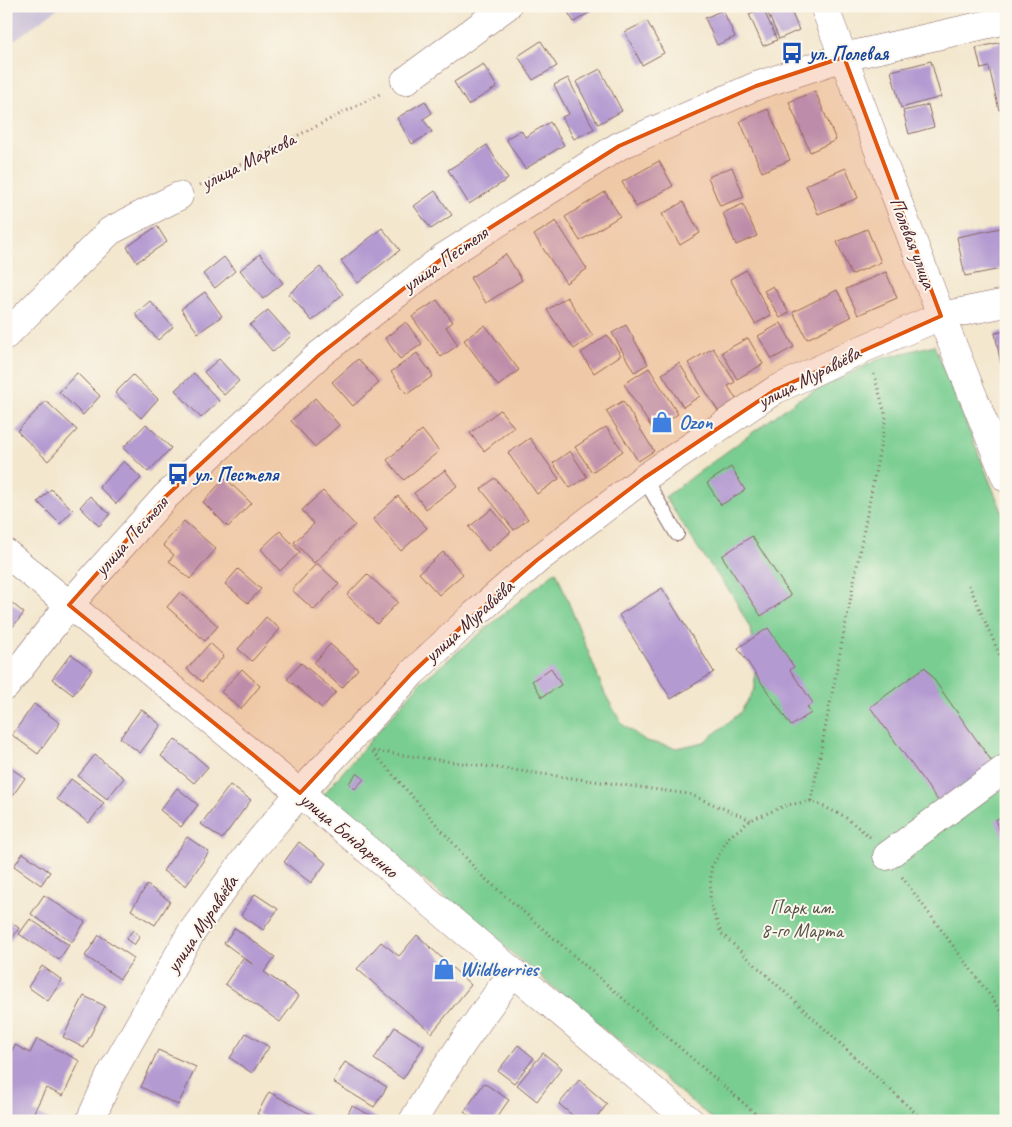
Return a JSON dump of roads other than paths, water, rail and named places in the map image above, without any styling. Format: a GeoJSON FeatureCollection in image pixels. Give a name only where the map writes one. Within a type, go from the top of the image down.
{"type":"FeatureCollection","features":[{"type":"Feature","properties":{"kind":"street"},"geometry":{"type":"LineString","coordinates":[[405,81],[507,6]]}},
{"type":"Feature","properties":{"kind":"street","name":"Полевая улица"},"geometry":{"type":"LineString","coordinates":[[824,6],[941,316],[1006,478]]}},
{"type":"Feature","properties":{"kind":"street","name":"улица Пестеля"},"geometry":{"type":"LineString","coordinates":[[6,686],[69,605],[173,490],[319,355],[444,257],[619,146],[756,86],[844,57],[1006,20]]}},
{"type":"Feature","properties":{"kind":"street","name":"улица Маркова"},"geometry":{"type":"LineString","coordinates":[[6,335],[110,231],[178,196]]}},
{"type":"Feature","properties":{"kind":"street","name":"улица Муравьёва"},"geometry":{"type":"LineString","coordinates":[[90,1121],[110,1076],[191,933],[252,850],[300,793],[412,673],[474,615],[537,560],[644,478],[775,390],[867,347],[941,316],[1006,303]]}},
{"type":"Feature","properties":{"kind":"street","name":"улица Бондаренко"},"geometry":{"type":"LineString","coordinates":[[6,553],[300,793],[690,1121]]}},
{"type":"Feature","properties":{"kind":"street"},"geometry":{"type":"LineString","coordinates":[[887,856],[1006,768]]}},
{"type":"Feature","properties":{"kind":"street"},"geometry":{"type":"LineString","coordinates":[[413,1121],[472,1030],[512,973]]}},
{"type":"Feature","properties":{"kind":"lane"},"geometry":{"type":"LineString","coordinates":[[644,478],[677,534]]}},
{"type":"Feature","properties":{"kind":"place","name":"ул. Полевая"},"geometry":{"type":"Point","coordinates":[792,53]}},
{"type":"Feature","properties":{"kind":"place","name":"Ozon"},"geometry":{"type":"Point","coordinates":[662,422]}},
{"type":"Feature","properties":{"kind":"place","name":"ул. Пестеля"},"geometry":{"type":"Point","coordinates":[178,474]}},
{"type":"Feature","properties":{"kind":"place","name":"Wildberries"},"geometry":{"type":"Point","coordinates":[444,969]}},
{"type":"Feature","properties":{"kind":"park label","name":"Парк им. 8-го Марта"},"geometry":{"type":"Point","coordinates":[802,918]}}]}
